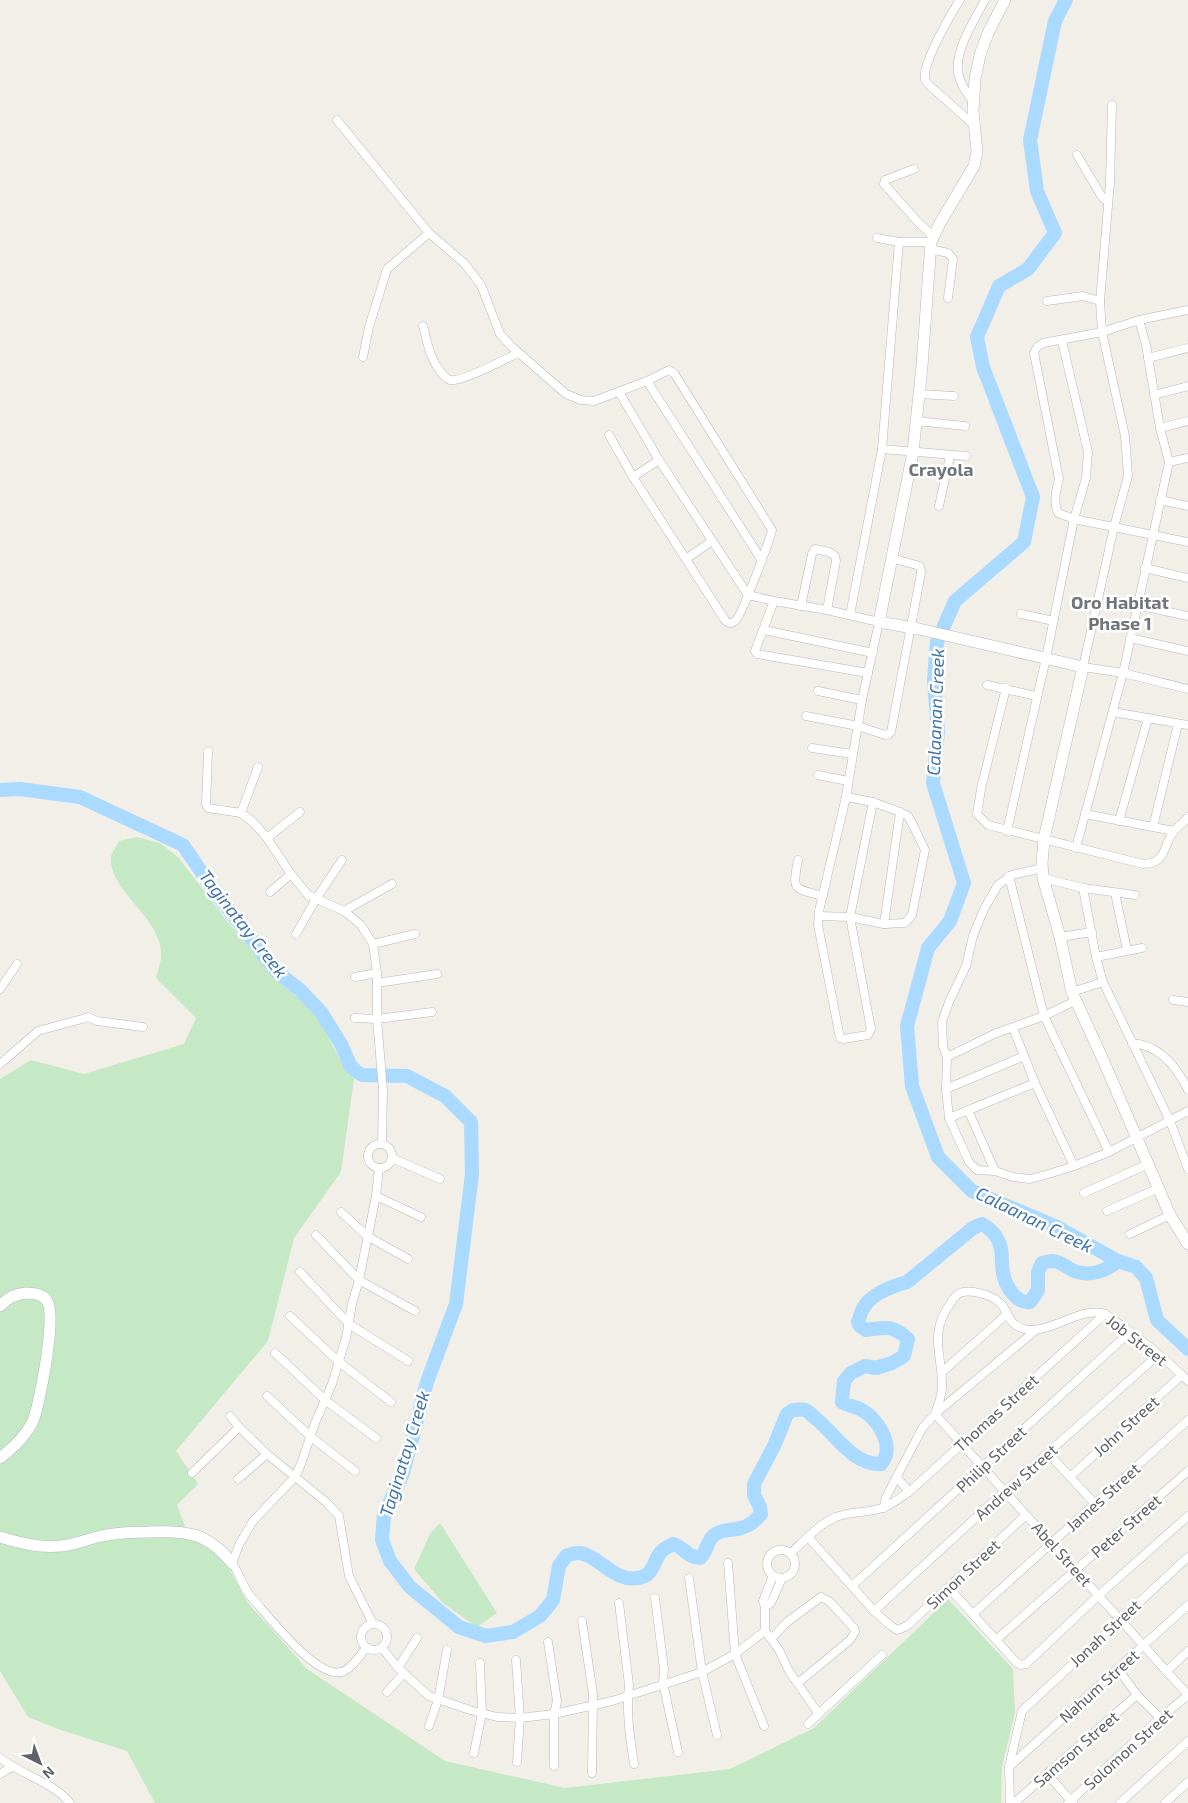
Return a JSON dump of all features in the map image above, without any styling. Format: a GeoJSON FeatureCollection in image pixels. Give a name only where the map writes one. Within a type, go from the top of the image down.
{"type":"FeatureCollection","features":[{"type":"Feature","properties":{"kind":"street"},"geometry":{"type":"LineString","coordinates":[[960,0],[926,66],[924,76],[929,85],[974,125]]}},
{"type":"Feature","properties":{"kind":"street"},"geometry":{"type":"LineString","coordinates":[[973,102],[957,71],[958,58],[966,35],[985,0]]}},
{"type":"Feature","properties":{"kind":"street"},"geometry":{"type":"LineString","coordinates":[[873,802],[850,918],[871,1029],[868,1035],[845,1040],[840,1038],[818,925],[819,916],[846,797],[862,700],[913,452],[931,242],[974,166],[977,152],[973,102],[975,79],[980,55],[988,33],[1005,0]]}},
{"type":"Feature","properties":{"kind":"street"},"geometry":{"type":"LineString","coordinates":[[1112,105],[1110,182],[1100,301],[1102,332],[1128,455],[1128,476],[1114,527],[1044,839],[1042,873],[1074,997],[1170,1215],[1188,1244]]}},
{"type":"Feature","properties":{"kind":"street"},"geometry":{"type":"LineString","coordinates":[[337,120],[429,233],[464,263],[481,285],[500,334],[518,353],[566,394],[594,401],[670,370],[674,373],[772,527],[772,533],[748,594],[736,620],[732,623],[728,623],[686,559],[609,435]]}},
{"type":"Feature","properties":{"kind":"street"},"geometry":{"type":"LineString","coordinates":[[1077,155],[1102,197],[1108,202]]}},
{"type":"Feature","properties":{"kind":"street"},"geometry":{"type":"LineString","coordinates":[[914,169],[885,180],[884,184],[918,222],[931,242],[948,253],[953,259],[948,298]]}},
{"type":"Feature","properties":{"kind":"street"},"geometry":{"type":"LineString","coordinates":[[363,357],[369,327],[387,268],[429,233]]}},
{"type":"Feature","properties":{"kind":"street"},"geometry":{"type":"LineString","coordinates":[[877,238],[899,242],[931,242]]}},
{"type":"Feature","properties":{"kind":"street"},"geometry":{"type":"LineString","coordinates":[[850,615],[882,449],[899,242]]}},
{"type":"Feature","properties":{"kind":"street"},"geometry":{"type":"LineString","coordinates":[[1047,301],[1083,296],[1100,301]]}},
{"type":"Feature","properties":{"kind":"street"},"geometry":{"type":"LineString","coordinates":[[1188,310],[1139,320],[1102,332],[1043,344],[1037,347],[1034,353],[1058,479],[1055,506],[1058,513],[1074,519],[1188,542]]}},
{"type":"Feature","properties":{"kind":"street"},"geometry":{"type":"LineString","coordinates":[[1076,848],[1123,674],[1168,462],[1139,320]]}},
{"type":"Feature","properties":{"kind":"street"},"geometry":{"type":"LineString","coordinates":[[423,326],[432,358],[446,378],[452,380],[465,377],[518,353]]}},
{"type":"Feature","properties":{"kind":"street"},"geometry":{"type":"LineString","coordinates":[[1006,831],[1046,658],[1074,519],[1086,478],[1088,452],[1062,341]]}},
{"type":"Feature","properties":{"kind":"street"},"geometry":{"type":"LineString","coordinates":[[1148,358],[1188,348]]}},
{"type":"Feature","properties":{"kind":"street"},"geometry":{"type":"LineString","coordinates":[[647,381],[761,559]]}},
{"type":"Feature","properties":{"kind":"street"},"geometry":{"type":"LineString","coordinates":[[1154,395],[1188,386]]}},
{"type":"Feature","properties":{"kind":"street"},"geometry":{"type":"LineString","coordinates":[[618,392],[659,460],[748,594],[774,601],[915,628],[1188,689]]}},
{"type":"Feature","properties":{"kind":"street"},"geometry":{"type":"LineString","coordinates":[[919,394],[954,396]]}},
{"type":"Feature","properties":{"kind":"street"},"geometry":{"type":"LineString","coordinates":[[916,421],[965,426]]}},
{"type":"Feature","properties":{"kind":"street"},"geometry":{"type":"LineString","coordinates":[[1160,428],[1188,421]]}},
{"type":"Feature","properties":{"kind":"street"},"geometry":{"type":"LineString","coordinates":[[882,449],[966,456]]}},
{"type":"Feature","properties":{"kind":"street"},"geometry":{"type":"LineString","coordinates":[[939,506],[950,456]]}},
{"type":"Feature","properties":{"kind":"street"},"geometry":{"type":"LineString","coordinates":[[1168,462],[1188,458]]}},
{"type":"Feature","properties":{"kind":"street"},"geometry":{"type":"LineString","coordinates":[[633,476],[659,460]]}},
{"type":"Feature","properties":{"kind":"street"},"geometry":{"type":"LineString","coordinates":[[1160,500],[1188,506]]}},
{"type":"Feature","properties":{"kind":"street"},"geometry":{"type":"LineString","coordinates":[[686,559],[712,541]]}},
{"type":"Feature","properties":{"kind":"street"},"geometry":{"type":"LineString","coordinates":[[801,606],[812,554],[815,549],[829,552],[835,556],[836,561],[827,610]]}},
{"type":"Feature","properties":{"kind":"street"},"geometry":{"type":"LineString","coordinates":[[806,716],[858,726],[885,735],[891,732],[915,628],[921,569],[915,564],[891,558]]}},
{"type":"Feature","properties":{"kind":"street"},"geometry":{"type":"LineString","coordinates":[[1145,568],[1188,578]]}},
{"type":"Feature","properties":{"kind":"street"},"geometry":{"type":"LineString","coordinates":[[774,601],[755,651],[759,655],[868,672]]}},
{"type":"Feature","properties":{"kind":"street"},"geometry":{"type":"LineString","coordinates":[[1137,605],[1188,616]]}},
{"type":"Feature","properties":{"kind":"street"},"geometry":{"type":"LineString","coordinates":[[1021,614],[1054,621]]}},
{"type":"Feature","properties":{"kind":"street"},"geometry":{"type":"LineString","coordinates":[[764,630],[873,653]]}},
{"type":"Feature","properties":{"kind":"street"},"geometry":{"type":"LineString","coordinates":[[1130,638],[1188,651]]}},
{"type":"Feature","properties":{"kind":"street"},"geometry":{"type":"LineString","coordinates":[[987,685],[1036,696]]}},
{"type":"Feature","properties":{"kind":"street"},"geometry":{"type":"LineString","coordinates":[[1006,688],[978,814],[988,825],[1143,864],[1152,864],[1163,854],[1174,831],[1184,824],[1188,817]]}},
{"type":"Feature","properties":{"kind":"street"},"geometry":{"type":"LineString","coordinates":[[818,691],[862,700]]}},
{"type":"Feature","properties":{"kind":"street"},"geometry":{"type":"LineString","coordinates":[[1113,712],[1188,725]]}},
{"type":"Feature","properties":{"kind":"street"},"geometry":{"type":"LineString","coordinates":[[1118,821],[1148,718]]}},
{"type":"Feature","properties":{"kind":"street"},"geometry":{"type":"LineString","coordinates":[[1153,827],[1178,724]]}},
{"type":"Feature","properties":{"kind":"street"},"geometry":{"type":"LineString","coordinates":[[812,748],[852,754]]}},
{"type":"Feature","properties":{"kind":"street"},"geometry":{"type":"LineString","coordinates":[[208,752],[206,804],[208,808],[240,813],[253,822],[267,838],[291,874],[308,895],[344,911],[362,925],[373,944],[377,973],[377,1019],[383,1090],[382,1144]]}},
{"type":"Feature","properties":{"kind":"street"},"geometry":{"type":"LineString","coordinates":[[240,813],[258,767]]}},
{"type":"Feature","properties":{"kind":"street"},"geometry":{"type":"LineString","coordinates":[[818,775],[848,781]]}},
{"type":"Feature","properties":{"kind":"street"},"geometry":{"type":"LineString","coordinates":[[819,916],[850,918],[884,924],[906,923],[912,915],[924,850],[912,822],[908,816],[900,812],[873,802],[846,797]]}},
{"type":"Feature","properties":{"kind":"street"},"geometry":{"type":"LineString","coordinates":[[267,838],[300,812]]}},
{"type":"Feature","properties":{"kind":"street"},"geometry":{"type":"LineString","coordinates":[[884,924],[900,812]]}},
{"type":"Feature","properties":{"kind":"street"},"geometry":{"type":"LineString","coordinates":[[1085,814],[1174,831]]}},
{"type":"Feature","properties":{"kind":"street"},"geometry":{"type":"LineString","coordinates":[[296,934],[342,860]]}},
{"type":"Feature","properties":{"kind":"street"},"geometry":{"type":"LineString","coordinates":[[798,860],[794,882],[796,887],[799,890],[823,896]]}},
{"type":"Feature","properties":{"kind":"street"},"geometry":{"type":"LineString","coordinates":[[1135,895],[1083,888],[1042,873],[1022,872],[1009,876],[998,884],[973,936],[966,966],[942,1022],[943,1046],[947,1057],[946,1090],[949,1118],[969,1162],[974,1168],[1030,1179],[1074,1166],[1109,1152],[1188,1111]]}},
{"type":"Feature","properties":{"kind":"street"},"geometry":{"type":"LineString","coordinates":[[270,892],[291,874]]}},
{"type":"Feature","properties":{"kind":"street"},"geometry":{"type":"LineString","coordinates":[[1009,876],[1044,1016],[1109,1152]]}},
{"type":"Feature","properties":{"kind":"street"},"geometry":{"type":"LineString","coordinates":[[344,911],[392,884]]}},
{"type":"Feature","properties":{"kind":"street"},"geometry":{"type":"LineString","coordinates":[[1083,888],[1096,957],[1103,982],[1170,1121],[1188,1169]]}},
{"type":"Feature","properties":{"kind":"street"},"geometry":{"type":"LineString","coordinates":[[1115,893],[1127,950]]}},
{"type":"Feature","properties":{"kind":"street"},"geometry":{"type":"LineString","coordinates":[[1060,937],[1092,932]]}},
{"type":"Feature","properties":{"kind":"street"},"geometry":{"type":"LineString","coordinates":[[373,944],[415,934]]}},
{"type":"Feature","properties":{"kind":"street"},"geometry":{"type":"LineString","coordinates":[[1096,957],[1142,948]]}},
{"type":"Feature","properties":{"kind":"street"},"geometry":{"type":"LineString","coordinates":[[0,989],[18,964]]}},
{"type":"Feature","properties":{"kind":"street"},"geometry":{"type":"LineString","coordinates":[[355,977],[377,973]]}},
{"type":"Feature","properties":{"kind":"street"},"geometry":{"type":"LineString","coordinates":[[377,983],[437,974]]}},
{"type":"Feature","properties":{"kind":"street"},"geometry":{"type":"LineString","coordinates":[[947,1057],[994,1034],[1044,1016],[1103,982]]}},
{"type":"Feature","properties":{"kind":"street"},"geometry":{"type":"LineString","coordinates":[[1173,1000],[1188,1002]]}},
{"type":"Feature","properties":{"kind":"street"},"geometry":{"type":"LineString","coordinates":[[355,1018],[377,1019],[432,1012]]}},
{"type":"Feature","properties":{"kind":"street"},"geometry":{"type":"LineString","coordinates":[[0,1064],[38,1031],[88,1017],[97,1021],[143,1027]]}},
{"type":"Feature","properties":{"kind":"street"},"geometry":{"type":"LineString","coordinates":[[1013,1028],[1035,1083],[1074,1166]]}},
{"type":"Feature","properties":{"kind":"street"},"geometry":{"type":"LineString","coordinates":[[1132,1043],[1152,1048],[1166,1058],[1178,1072],[1188,1090]]}},
{"type":"Feature","properties":{"kind":"street"},"geometry":{"type":"LineString","coordinates":[[946,1090],[1024,1056]]}},
{"type":"Feature","properties":{"kind":"street"},"geometry":{"type":"LineString","coordinates":[[949,1118],[1035,1083]]}},
{"type":"Feature","properties":{"kind":"street"},"geometry":{"type":"LineString","coordinates":[[968,1110],[995,1171]]}},
{"type":"Feature","properties":{"kind":"street"},"geometry":{"type":"LineString","coordinates":[[392,1158],[386,1166],[379,1168],[372,1165],[368,1154],[374,1145],[382,1144],[388,1147],[392,1158],[440,1180]]}},
{"type":"Feature","properties":{"kind":"street"},"geometry":{"type":"LineString","coordinates":[[1084,1193],[1148,1164]]}},
{"type":"Feature","properties":{"kind":"street"},"geometry":{"type":"LineString","coordinates":[[232,1563],[239,1545],[254,1521],[295,1477],[325,1400],[339,1362],[349,1324],[376,1196],[379,1168]]}},
{"type":"Feature","properties":{"kind":"street"},"geometry":{"type":"LineString","coordinates":[[1107,1211],[1159,1188]]}},
{"type":"Feature","properties":{"kind":"street"},"geometry":{"type":"LineString","coordinates":[[376,1196],[420,1217]]}},
{"type":"Feature","properties":{"kind":"street"},"geometry":{"type":"LineString","coordinates":[[341,1212],[367,1236],[408,1259]]}},
{"type":"Feature","properties":{"kind":"street"},"geometry":{"type":"LineString","coordinates":[[1130,1234],[1170,1215]]}},
{"type":"Feature","properties":{"kind":"street"},"geometry":{"type":"LineString","coordinates":[[316,1235],[359,1280],[415,1311]]}},
{"type":"Feature","properties":{"kind":"street"},"geometry":{"type":"LineString","coordinates":[[300,1272],[349,1324],[408,1361]]}},
{"type":"Feature","properties":{"kind":"street"},"geometry":{"type":"LineString","coordinates":[[935,1414],[942,1390],[942,1372],[937,1335],[946,1311],[956,1295],[966,1291],[990,1297],[998,1301],[1016,1326],[1025,1330],[1036,1330]]}},
{"type":"Feature","properties":{"kind":"street"},"geometry":{"type":"LineString","coordinates":[[0,1306],[10,1297],[26,1293],[43,1296],[48,1301],[51,1310],[51,1327],[43,1378],[33,1421],[25,1434],[0,1458]]}},
{"type":"Feature","properties":{"kind":"street","name":"Job Street"},"geometry":{"type":"LineString","coordinates":[[1036,1330],[1084,1314],[1096,1312],[1105,1314],[1130,1332],[1185,1378]]}},
{"type":"Feature","properties":{"kind":"street"},"geometry":{"type":"LineString","coordinates":[[942,1372],[1006,1314]]}},
{"type":"Feature","properties":{"kind":"street","name":"Thomas Street"},"geometry":{"type":"LineString","coordinates":[[884,1508],[909,1492],[1105,1314]]}},
{"type":"Feature","properties":{"kind":"street"},"geometry":{"type":"LineString","coordinates":[[290,1316],[339,1362],[391,1402]]}},
{"type":"Feature","properties":{"kind":"street"},"geometry":{"type":"LineString","coordinates":[[791,1553],[817,1528],[837,1517],[884,1508],[886,1497],[919,1433],[935,1414],[1036,1330]]}},
{"type":"Feature","properties":{"kind":"street","name":"Philip Street"},"geometry":{"type":"LineString","coordinates":[[852,1586],[1130,1332]]}},
{"type":"Feature","properties":{"kind":"street"},"geometry":{"type":"LineString","coordinates":[[275,1353],[325,1400],[376,1438]]}},
{"type":"Feature","properties":{"kind":"street","name":"Andrew Street"},"geometry":{"type":"LineString","coordinates":[[874,1611],[1158,1355]]}},
{"type":"Feature","properties":{"kind":"street","name":"John Street"},"geometry":{"type":"LineString","coordinates":[[1070,1477],[1185,1378]]}},
{"type":"Feature","properties":{"kind":"street"},"geometry":{"type":"LineString","coordinates":[[267,1396],[311,1437],[355,1471]]}},
{"type":"Feature","properties":{"kind":"street","name":"Abel Street"},"geometry":{"type":"LineString","coordinates":[[935,1414],[1188,1695]]}},
{"type":"Feature","properties":{"kind":"street"},"geometry":{"type":"LineString","coordinates":[[230,1416],[239,1428],[267,1454],[326,1502],[339,1516],[349,1576],[372,1624]]}},
{"type":"Feature","properties":{"kind":"street","name":"James Street"},"geometry":{"type":"LineString","coordinates":[[973,1614],[1188,1420]]}},
{"type":"Feature","properties":{"kind":"street"},"geometry":{"type":"LineString","coordinates":[[192,1473],[239,1428]]}},
{"type":"Feature","properties":{"kind":"street"},"geometry":{"type":"LineString","coordinates":[[1048,1453],[1095,1504]]}},
{"type":"Feature","properties":{"kind":"street"},"geometry":{"type":"LineString","coordinates":[[238,1479],[267,1454]]}},
{"type":"Feature","properties":{"kind":"street","name":"Peter Street"},"geometry":{"type":"LineString","coordinates":[[996,1640],[1188,1471]]}},
{"type":"Feature","properties":{"kind":"street"},"geometry":{"type":"LineString","coordinates":[[897,1478],[909,1492]]}},
{"type":"Feature","properties":{"kind":"street","name":"Simon Street"},"geometry":{"type":"LineString","coordinates":[[874,1611],[897,1630],[907,1626],[1026,1515]]}},
{"type":"Feature","properties":{"kind":"street"},"geometry":{"type":"LineString","coordinates":[[949,1588],[1016,1662],[1026,1664],[1099,1595],[1188,1516]]}},
{"type":"Feature","properties":{"kind":"street"},"geometry":{"type":"LineString","coordinates":[[0,1537],[17,1542],[48,1546],[70,1544],[122,1532],[186,1532],[202,1537],[220,1549],[232,1563],[244,1588],[251,1597],[300,1652],[322,1668],[332,1672],[341,1672],[350,1667],[366,1648]]}},
{"type":"Feature","properties":{"kind":"street"},"geometry":{"type":"LineString","coordinates":[[808,1537],[874,1611]]}},
{"type":"Feature","properties":{"kind":"street"},"geometry":{"type":"LineString","coordinates":[[782,1550],[791,1553],[795,1562],[794,1571],[787,1577],[773,1576],[767,1564],[770,1556],[774,1552],[782,1550]]}},
{"type":"Feature","properties":{"kind":"street","name":"Jonah Street"},"geometry":{"type":"LineString","coordinates":[[1009,1767],[1022,1711],[1188,1557]]}},
{"type":"Feature","properties":{"kind":"street"},"geometry":{"type":"LineString","coordinates":[[728,1563],[735,1654],[764,1726]]}},
{"type":"Feature","properties":{"kind":"street"},"geometry":{"type":"LineString","coordinates":[[773,1576],[763,1601],[765,1607],[765,1631],[779,1650],[789,1671],[818,1713]]}},
{"type":"Feature","properties":{"kind":"street"},"geometry":{"type":"LineString","coordinates":[[689,1578],[702,1672],[717,1735]]}},
{"type":"Feature","properties":{"kind":"street"},"geometry":{"type":"LineString","coordinates":[[765,1607],[772,1603],[782,1578]]}},
{"type":"Feature","properties":{"kind":"street"},"geometry":{"type":"LineString","coordinates":[[655,1598],[664,1669],[663,1683],[678,1752]]}},
{"type":"Feature","properties":{"kind":"street"},"geometry":{"type":"LineString","coordinates":[[771,1639],[787,1622],[821,1598],[829,1601],[854,1628],[855,1632],[850,1640],[798,1683]]}},
{"type":"Feature","properties":{"kind":"street"},"geometry":{"type":"LineString","coordinates":[[619,1603],[629,1685],[629,1732],[634,1764]]}},
{"type":"Feature","properties":{"kind":"street","name":"Nahum Street"},"geometry":{"type":"LineString","coordinates":[[1009,1767],[1188,1605]]}},
{"type":"Feature","properties":{"kind":"street"},"geometry":{"type":"LineString","coordinates":[[582,1621],[593,1694],[592,1773]]}},
{"type":"Feature","properties":{"kind":"street"},"geometry":{"type":"LineString","coordinates":[[372,1624],[381,1626],[387,1633],[386,1644],[382,1648],[374,1650],[366,1648],[362,1643],[361,1632],[365,1627],[372,1624]]}},
{"type":"Feature","properties":{"kind":"street"},"geometry":{"type":"LineString","coordinates":[[382,1648],[401,1671],[421,1690],[438,1700],[482,1713],[520,1718],[554,1714],[592,1706],[702,1672],[735,1654],[765,1631]]}},
{"type":"Feature","properties":{"kind":"street"},"geometry":{"type":"LineString","coordinates":[[387,1692],[401,1671],[416,1638]]}},
{"type":"Feature","properties":{"kind":"street"},"geometry":{"type":"LineString","coordinates":[[548,1642],[557,1701],[554,1714],[554,1766]]}},
{"type":"Feature","properties":{"kind":"street"},"geometry":{"type":"LineString","coordinates":[[429,1726],[438,1700],[447,1650]]}},
{"type":"Feature","properties":{"kind":"street"},"geometry":{"type":"LineString","coordinates":[[1167,1671],[1188,1651]]}},
{"type":"Feature","properties":{"kind":"street"},"geometry":{"type":"LineString","coordinates":[[808,1724],[882,1655]]}},
{"type":"Feature","properties":{"kind":"street"},"geometry":{"type":"LineString","coordinates":[[516,1660],[520,1718],[517,1762]]}},
{"type":"Feature","properties":{"kind":"street"},"geometry":{"type":"LineString","coordinates":[[474,1753],[482,1713],[480,1663]]}},
{"type":"Feature","properties":{"kind":"street"},"geometry":{"type":"LineString","coordinates":[[1118,1669],[1137,1695],[1160,1718]]}},
{"type":"Feature","properties":{"kind":"street","name":"Samson Street"},"geometry":{"type":"LineString","coordinates":[[1014,1803],[1137,1695]]}},
{"type":"Feature","properties":{"kind":"street","name":"Solomon Street"},"geometry":{"type":"LineString","coordinates":[[1070,1802],[1160,1718],[1188,1695]]}},
{"type":"Feature","properties":{"kind":"street"},"geometry":{"type":"LineString","coordinates":[[1120,1803],[1188,1741]]}},
{"type":"Feature","properties":{"kind":"street"},"geometry":{"type":"LineString","coordinates":[[0,1758],[12,1767],[54,1788],[70,1803]]}},
{"type":"Feature","properties":{"kind":"street"},"geometry":{"type":"LineString","coordinates":[[0,1774],[12,1767]]}},
{"type":"Feature","properties":{"kind":"street"},"geometry":{"type":"LineString","coordinates":[[1009,1767],[1010,1803]]}},
{"type":"Feature","properties":{"kind":"street"},"geometry":{"type":"LineString","coordinates":[[1047,1774],[1070,1802]]}},
{"type":"Feature","properties":{"kind":"street"},"geometry":{"type":"LineString","coordinates":[[1164,1803],[1188,1782]]}},
{"type":"Feature","properties":{"kind":"green space"},"geometry":{"type":"Polygon","coordinates":[[[137,837],[160,843],[178,857],[231,926],[268,970],[282,985],[307,1005],[321,1024],[343,1065],[354,1079],[341,1172],[294,1238],[268,1341],[176,1451],[198,1484],[177,1505],[190,1540],[209,1545],[222,1555],[247,1602],[307,1669],[445,1761],[565,1788],[730,1769],[814,1728],[948,1599],[1013,1669],[1015,1712],[1002,1767],[1001,1803],[155,1803],[127,1751],[58,1729],[28,1717],[0,1671],[0,1079],[31,1060],[84,1074],[184,1044],[196,1018],[156,978],[161,955],[158,940],[152,927],[126,893],[113,870],[111,856],[119,841],[137,837]]]}},
{"type":"Feature","properties":{"kind":"green space"},"geometry":{"type":"Polygon","coordinates":[[[440,1523],[497,1613],[477,1627],[443,1603],[414,1569],[430,1534],[440,1523]]]}},
{"type":"Feature","properties":{"kind":"waterway","name":"Calaanan Creek"},"geometry":{"type":"LineString","coordinates":[[1066,0],[1055,21],[1030,140],[1037,191],[1055,233],[1028,269],[999,286],[977,337],[983,367],[1033,497],[1024,542],[955,601],[937,642],[934,680],[938,732],[933,783],[964,883],[950,921],[928,948],[907,1026],[912,1086],[938,1157],[972,1191],[1057,1227],[1118,1261],[1136,1267],[1146,1278],[1157,1320],[1188,1349]]}},
{"type":"Feature","properties":{"kind":"waterway","name":"Taginatay Creek"},"geometry":{"type":"LineString","coordinates":[[0,790],[20,789],[80,797],[183,845],[215,892],[277,972],[300,990],[321,1012],[341,1044],[350,1065],[356,1071],[362,1075],[407,1076],[445,1096],[471,1122],[472,1174],[456,1304],[427,1382],[403,1473],[384,1515],[382,1540],[390,1561],[410,1587],[459,1627],[486,1636],[513,1632],[540,1616],[553,1600],[559,1566],[566,1556],[572,1554],[585,1554],[615,1573],[632,1579],[649,1573],[660,1553],[673,1544],[692,1556],[700,1558],[714,1535],[721,1531],[747,1526],[761,1514],[754,1495],[754,1484],[774,1446],[787,1414],[793,1410],[807,1411],[853,1454],[871,1463],[881,1464],[887,1450],[883,1434],[879,1426],[867,1413],[842,1402],[844,1381],[851,1373],[865,1366],[876,1368],[892,1363],[904,1356],[908,1339],[898,1331],[889,1328],[866,1330],[858,1322],[861,1312],[877,1294],[907,1282],[973,1228],[982,1224],[995,1235],[1001,1248],[1002,1269],[1006,1283],[1012,1293],[1025,1302],[1030,1302],[1038,1290],[1038,1272],[1042,1263],[1056,1261],[1074,1271],[1092,1273],[1108,1268],[1118,1261]]}},
{"type":"Feature","properties":{"kind":"district","name":"Crayola"},"geometry":{"type":"Point","coordinates":[941,470]}},
{"type":"Feature","properties":{"kind":"district","name":"Oro Habitat Phase 1"},"geometry":{"type":"Point","coordinates":[1120,613]}}]}
